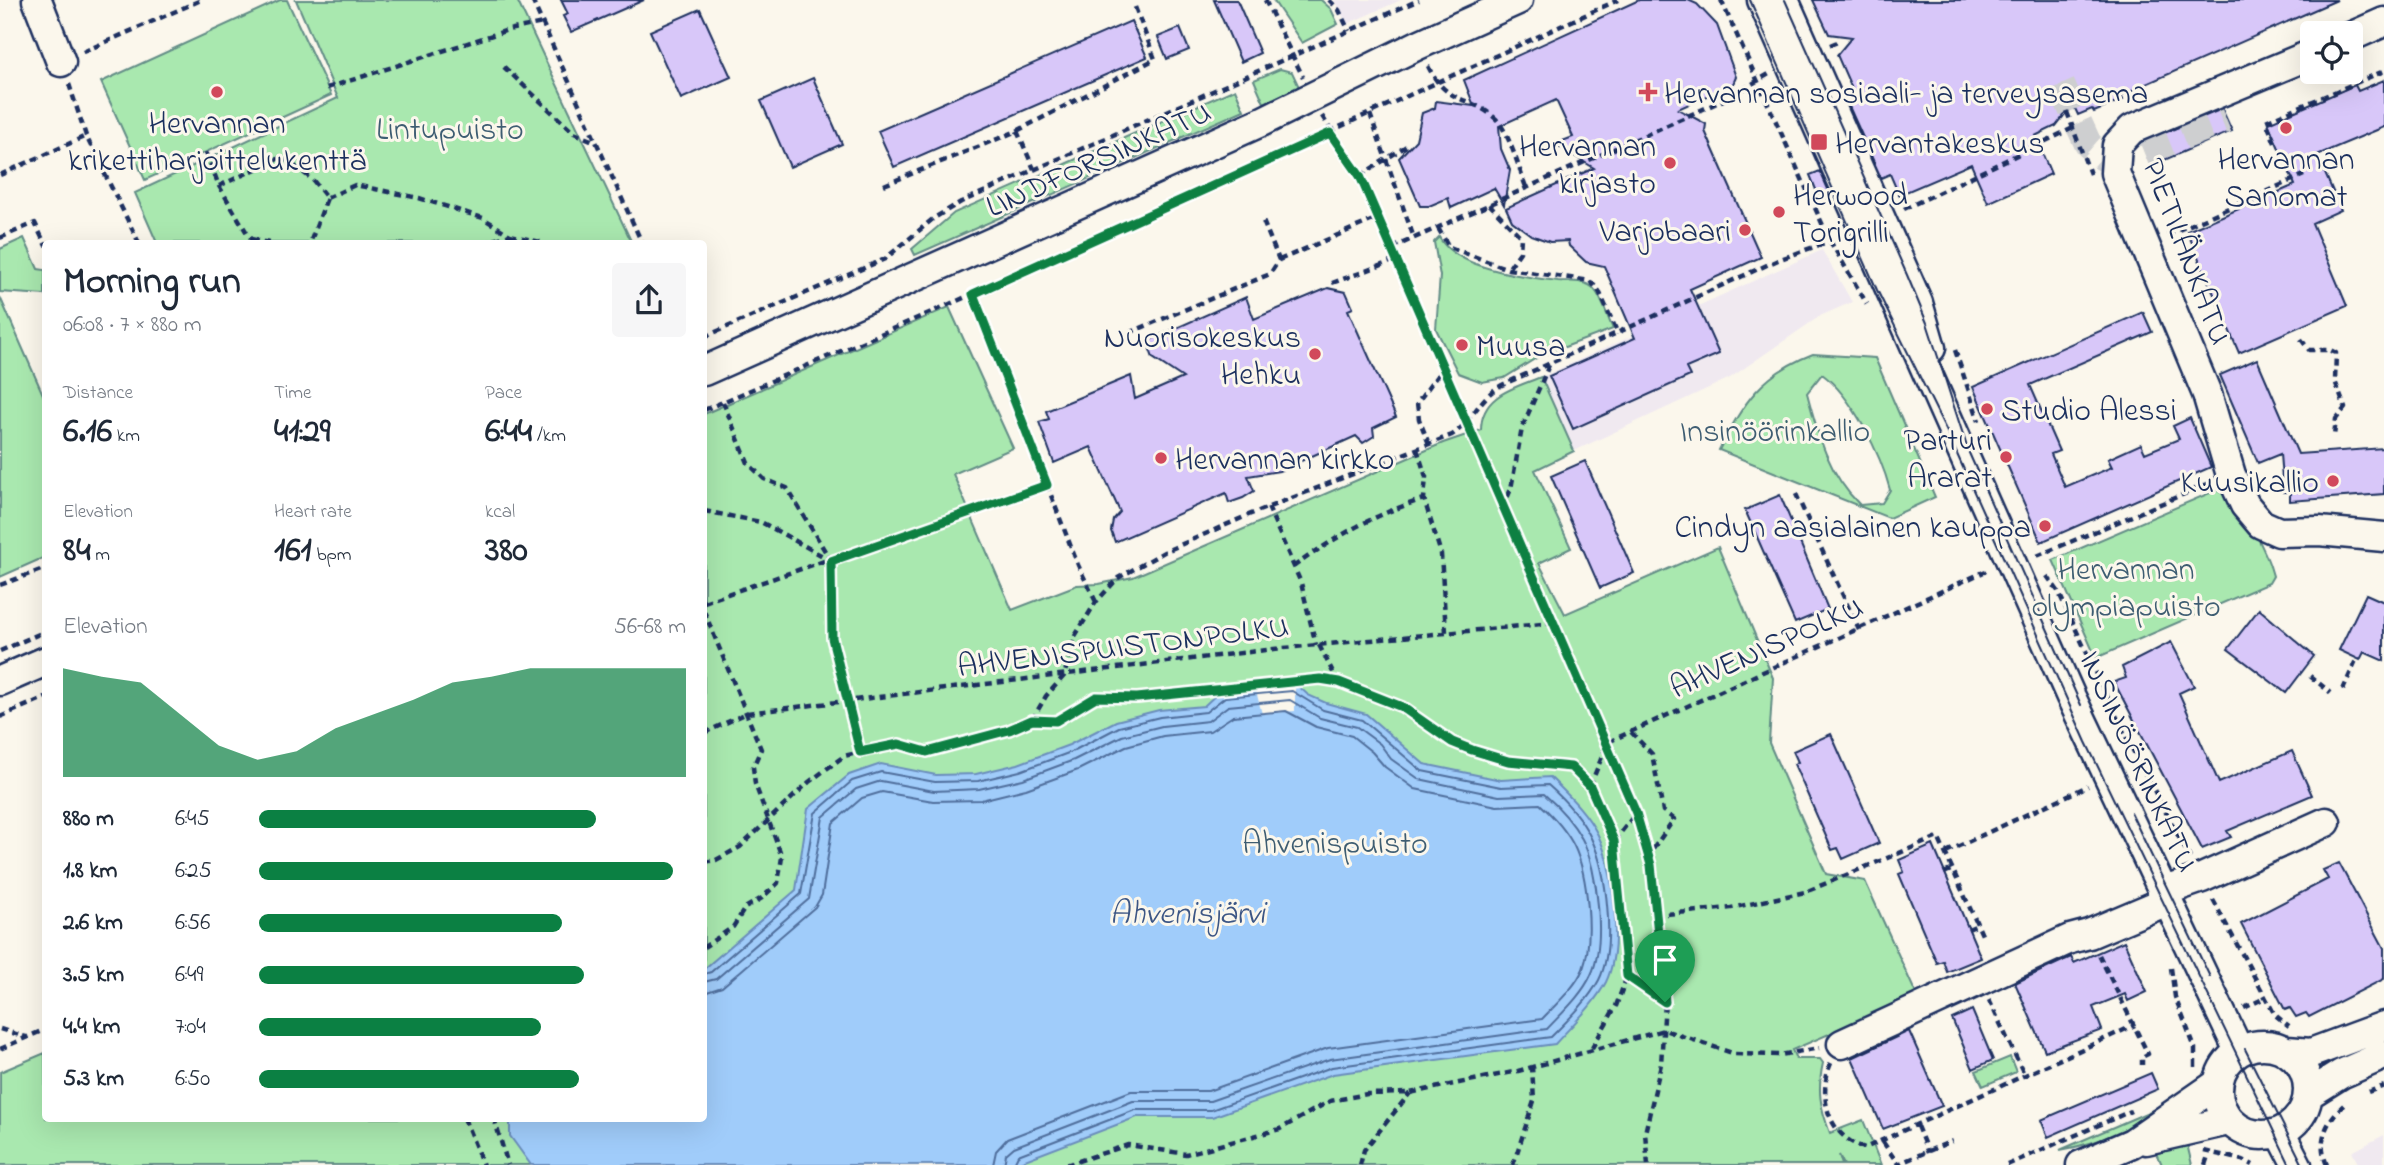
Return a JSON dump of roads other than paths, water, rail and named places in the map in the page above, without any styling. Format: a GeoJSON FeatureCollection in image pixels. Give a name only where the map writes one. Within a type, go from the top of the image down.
{"type":"FeatureCollection","features":[{"type":"Feature","properties":{"kind":"street"},"geometry":{"type":"LineString","coordinates":[[37,0],[61,62]]}},
{"type":"Feature","properties":{"kind":"street","name":"LINDFORSINKATU"},"geometry":{"type":"LineString","coordinates":[[707,370],[1074,208],[1518,0]]}},
{"type":"Feature","properties":{"kind":"street","name":"INSINÖÖRINKATU"},"geometry":{"type":"LineString","coordinates":[[1762,0],[1949,422],[2164,896],[2239,1051]]}},
{"type":"Feature","properties":{"kind":"street","name":"INSINÖÖRINKATU"},"geometry":{"type":"LineString","coordinates":[[1784,0],[1918,303],[1949,422]]}},
{"type":"Feature","properties":{"kind":"street"},"geometry":{"type":"LineString","coordinates":[[2363,31],[2384,22]]}},
{"type":"Feature","properties":{"kind":"street","name":"PIETILÄNKATU"},"geometry":{"type":"LineString","coordinates":[[2300,59],[2122,136],[2114,152],[2115,173],[2207,394],[2231,475],[2245,505],[2261,524],[2279,532],[2350,532]]}},
{"type":"Feature","properties":{"kind":"street"},"geometry":{"type":"LineString","coordinates":[[2350,532],[2384,517]]}},
{"type":"Feature","properties":{"kind":"street"},"geometry":{"type":"LineString","coordinates":[[2350,532],[2384,537]]}},
{"type":"Feature","properties":{"kind":"street"},"geometry":{"type":"LineString","coordinates":[[2350,532],[2384,552]]}},
{"type":"Feature","properties":{"kind":"street"},"geometry":{"type":"LineString","coordinates":[[0,681],[42,663]]}},
{"type":"Feature","properties":{"kind":"street"},"geometry":{"type":"LineString","coordinates":[[1842,1044],[2070,939],[2089,934],[2202,878],[2326,822]]}},
{"type":"Feature","properties":{"kind":"street"},"geometry":{"type":"LineString","coordinates":[[2081,1165],[2132,1143],[2217,1084],[2224,1065],[2239,1051],[2263,1045],[2311,1053],[2384,1026]]}},
{"type":"Feature","properties":{"kind":"street"},"geometry":{"type":"LineString","coordinates":[[2217,1084],[2228,1121],[2243,1132],[2261,1136],[2280,1132],[2294,1124],[2304,1111],[2308,1094],[2300,1065],[2287,1051]]}},
{"type":"Feature","properties":{"kind":"street"},"geometry":{"type":"LineString","coordinates":[[2308,1094],[2341,1074],[2384,1055]]}},
{"type":"Feature","properties":{"kind":"street"},"geometry":{"type":"LineString","coordinates":[[2132,1143],[2192,1132],[2228,1121]]}},
{"type":"Feature","properties":{"kind":"street"},"geometry":{"type":"LineString","coordinates":[[2280,1132],[2309,1159]]}},
{"type":"Feature","properties":{"kind":"water","name":"Ahvenisjärvi"},"geometry":{"type":"Polygon","coordinates":[[[1296,684],[1308,695],[1326,703],[1366,714],[1424,764],[1501,780],[1550,777],[1576,804],[1588,818],[1604,850],[1612,887],[1614,949],[1606,982],[1595,999],[1555,1044],[1333,1074],[1212,1117],[1137,1117],[1012,1165],[531,1165],[510,1136],[510,1122],[707,1122],[707,966],[796,890],[808,809],[849,775],[881,764],[936,775],[976,774],[1018,764],[1069,745],[1116,721],[1159,710],[1204,706],[1221,690],[1296,684]]]}},
{"type":"Feature","properties":{"kind":"tunnel"},"geometry":{"type":"LineString","coordinates":[[2061,85],[2088,144],[2103,157],[2133,156],[2226,119]]}},
{"type":"Feature","properties":{"kind":"tram line"},"geometry":{"type":"LineString","coordinates":[[1750,0],[1877,290],[1948,434],[2086,742],[2290,1165]]}},
{"type":"Feature","properties":{"kind":"tram line"},"geometry":{"type":"LineString","coordinates":[[1785,0],[1907,275],[1927,323],[1969,453],[2081,705]]}},
{"type":"Feature","properties":{"kind":"tram line"},"geometry":{"type":"LineString","coordinates":[[2131,813],[2210,977]]}},
{"type":"Feature","properties":{"kind":"tram line"},"geometry":{"type":"LineString","coordinates":[[2245,1049],[2303,1165]]}},
{"type":"Feature","properties":{"kind":"place","name":"Hervannan krikettiharjoittelukenttä"},"geometry":{"type":"Point","coordinates":[217,92]}},
{"type":"Feature","properties":{"kind":"place","name":"Hervannan sosiaali- ja terveysasema"},"geometry":{"type":"Point","coordinates":[1648,92]}},
{"type":"Feature","properties":{"kind":"place","name":"Hervannan Sanomat"},"geometry":{"type":"Point","coordinates":[2286,128]}},
{"type":"Feature","properties":{"kind":"place","name":"Hervantakeskus"},"geometry":{"type":"Point","coordinates":[1819,142]}},
{"type":"Feature","properties":{"kind":"place","name":"Hervannan kirjasto"},"geometry":{"type":"Point","coordinates":[1670,163]}},
{"type":"Feature","properties":{"kind":"place","name":"Herwood Torigrilli"},"geometry":{"type":"Point","coordinates":[1779,212]}},
{"type":"Feature","properties":{"kind":"place","name":"Varjobaari"},"geometry":{"type":"Point","coordinates":[1745,230]}},
{"type":"Feature","properties":{"kind":"place","name":"Muusa"},"geometry":{"type":"Point","coordinates":[1462,345]}},
{"type":"Feature","properties":{"kind":"place","name":"Nuorisokeskus Hehku"},"geometry":{"type":"Point","coordinates":[1315,354]}},
{"type":"Feature","properties":{"kind":"place","name":"Studio Alessi"},"geometry":{"type":"Point","coordinates":[1987,409]}},
{"type":"Feature","properties":{"kind":"place","name":"Parturi Ararat"},"geometry":{"type":"Point","coordinates":[2006,457]}},
{"type":"Feature","properties":{"kind":"place","name":"Hervannan kirkko"},"geometry":{"type":"Point","coordinates":[1161,458]}},
{"type":"Feature","properties":{"kind":"place","name":"Kuusikallio"},"geometry":{"type":"Point","coordinates":[2333,481]}},
{"type":"Feature","properties":{"kind":"place","name":"Cindyn aasialainen kauppa"},"geometry":{"type":"Point","coordinates":[2045,526]}},
{"type":"Feature","properties":{"kind":"park label","name":"Lintupuisto"},"geometry":{"type":"Point","coordinates":[450,128]}},
{"type":"Feature","properties":{"kind":"park label","name":"Insinöörinkallio"},"geometry":{"type":"Point","coordinates":[1775,430]}},
{"type":"Feature","properties":{"kind":"park label","name":"Hervannan olympiapuisto"},"geometry":{"type":"Point","coordinates":[2126,586]}},
{"type":"Feature","properties":{"kind":"park label","name":"Ahvenispuisto"},"geometry":{"type":"Point","coordinates":[1335,842]}}]}
